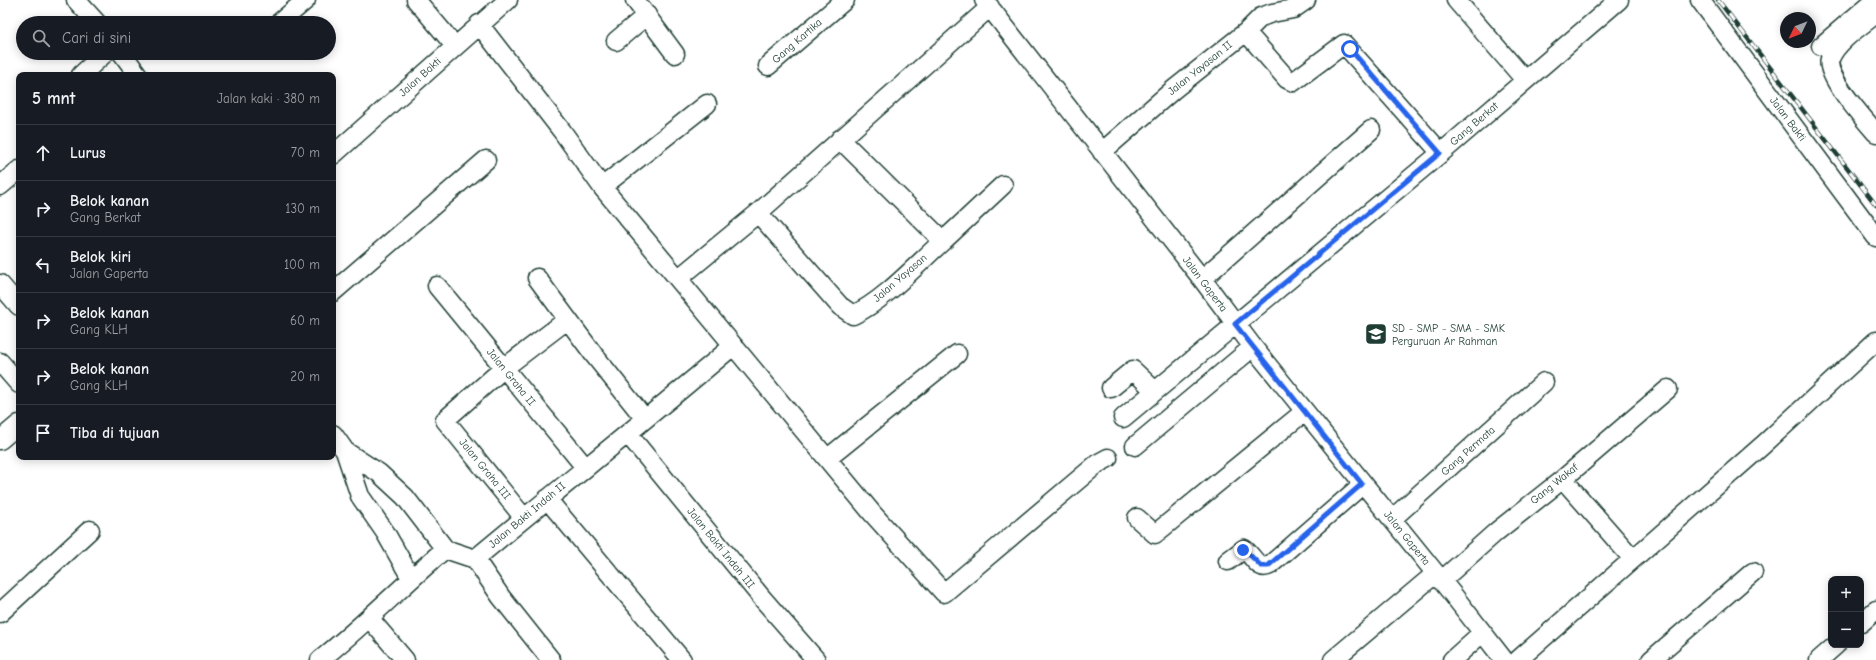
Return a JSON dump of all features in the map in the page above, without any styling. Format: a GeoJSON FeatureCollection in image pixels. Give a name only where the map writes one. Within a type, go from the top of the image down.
{"type":"FeatureCollection","features":[{"type":"Feature","properties":{"kind":"street"},"geometry":{"type":"LineString","coordinates":[[76,0],[91,16]]}},
{"type":"Feature","properties":{"kind":"street"},"geometry":{"type":"LineString","coordinates":[[287,16],[306,0]]}},
{"type":"Feature","properties":{"kind":"street"},"geometry":{"type":"LineString","coordinates":[[416,0],[455,46]]}},
{"type":"Feature","properties":{"kind":"street","name":"Jalan Bakti"},"geometry":{"type":"LineString","coordinates":[[336,152],[479,24],[508,0]]}},
{"type":"Feature","properties":{"kind":"street"},"geometry":{"type":"LineString","coordinates":[[635,0],[675,54]]}},
{"type":"Feature","properties":{"kind":"street","name":"Gang Kartika"},"geometry":{"type":"LineString","coordinates":[[768,66],[844,0]]}},
{"type":"Feature","properties":{"kind":"street","name":"Jalan Yayasan II"},"geometry":{"type":"LineString","coordinates":[[1102,152],[1178,85],[1246,32],[1266,14],[1293,9],[1306,0]]}},
{"type":"Feature","properties":{"kind":"street"},"geometry":{"type":"LineString","coordinates":[[1456,0],[1524,80]]}},
{"type":"Feature","properties":{"kind":"street","name":"Jalan Bakti"},"geometry":{"type":"LineString","coordinates":[[1700,0],[1876,237]]}},
{"type":"Feature","properties":{"kind":"street"},"geometry":{"type":"LineString","coordinates":[[1821,46],[1875,0]]}},
{"type":"Feature","properties":{"kind":"street","name":"Gang Berkat"},"geometry":{"type":"LineString","coordinates":[[1122,418],[1440,153],[1611,2]]}},
{"type":"Feature","properties":{"kind":"street"},"geometry":{"type":"LineString","coordinates":[[679,278],[758,213],[987,4]]}},
{"type":"Feature","properties":{"kind":"street","name":"Jalan Gaperta"},"geometry":{"type":"LineString","coordinates":[[987,4],[1202,278],[1235,324],[1304,412],[1392,519],[1434,579],[1504,660]]}},
{"type":"Feature","properties":{"kind":"street"},"geometry":{"type":"LineString","coordinates":[[1875,131],[1833,78],[1829,67],[1829,59],[1847,37],[1876,14]]}},
{"type":"Feature","properties":{"kind":"street"},"geometry":{"type":"LineString","coordinates":[[616,41],[647,15]]}},
{"type":"Feature","properties":{"kind":"street"},"geometry":{"type":"LineString","coordinates":[[479,24],[562,131],[602,187],[679,278],[733,346],[828,458],[872,513],[945,593],[1097,464],[1108,458]]}},
{"type":"Feature","properties":{"kind":"street"},"geometry":{"type":"LineString","coordinates":[[1246,32],[1287,79],[1293,82],[1344,44],[1440,153]]}},
{"type":"Feature","properties":{"kind":"street"},"geometry":{"type":"LineString","coordinates":[[84,72],[97,60]]}},
{"type":"Feature","properties":{"kind":"street"},"geometry":{"type":"LineString","coordinates":[[127,60],[136,72]]}},
{"type":"Feature","properties":{"kind":"street"},"geometry":{"type":"LineString","coordinates":[[602,187],[707,104]]}},
{"type":"Feature","properties":{"kind":"street"},"geometry":{"type":"LineString","coordinates":[[1202,278],[1371,130]]}},
{"type":"Feature","properties":{"kind":"street"},"geometry":{"type":"LineString","coordinates":[[840,139],[943,241],[1003,185]]}},
{"type":"Feature","properties":{"kind":"street"},"geometry":{"type":"LineString","coordinates":[[336,289],[486,160]]}},
{"type":"Feature","properties":{"kind":"street"},"geometry":{"type":"LineString","coordinates":[[0,186],[16,173]]}},
{"type":"Feature","properties":{"kind":"street","name":"Jalan Yayasan"},"geometry":{"type":"LineString","coordinates":[[758,213],[840,306],[853,315],[860,312],[882,296],[943,241]]}},
{"type":"Feature","properties":{"kind":"street"},"geometry":{"type":"LineString","coordinates":[[537,278],[567,320],[645,419]]}},
{"type":"Feature","properties":{"kind":"street"},"geometry":{"type":"LineString","coordinates":[[0,284],[16,303]]}},
{"type":"Feature","properties":{"kind":"street","name":"Jalan Graha II"},"geometry":{"type":"LineString","coordinates":[[437,286],[585,467]]}},
{"type":"Feature","properties":{"kind":"street"},"geometry":{"type":"LineString","coordinates":[[504,368],[567,320]]}},
{"type":"Feature","properties":{"kind":"street"},"geometry":{"type":"LineString","coordinates":[[1518,660],[1763,445],[1876,341]]}},
{"type":"Feature","properties":{"kind":"street","name":"Jalan Bakti Indah II"},"geometry":{"type":"LineString","coordinates":[[475,559],[733,346]]}},
{"type":"Feature","properties":{"kind":"street"},"geometry":{"type":"LineString","coordinates":[[1135,446],[1253,347]]}},
{"type":"Feature","properties":{"kind":"street"},"geometry":{"type":"LineString","coordinates":[[828,458],[957,354]]}},
{"type":"Feature","properties":{"kind":"street"},"geometry":{"type":"LineString","coordinates":[[0,362],[16,381]]}},
{"type":"Feature","properties":{"kind":"street","name":"Jalan Graha III"},"geometry":{"type":"LineString","coordinates":[[504,368],[445,420],[524,518]]}},
{"type":"Feature","properties":{"kind":"street"},"geometry":{"type":"LineString","coordinates":[[1111,388],[1134,370],[1155,391]]}},
{"type":"Feature","properties":{"kind":"street","name":"Gang Permata"},"geometry":{"type":"LineString","coordinates":[[1392,519],[1544,382]]}},
{"type":"Feature","properties":{"kind":"street","name":"Gang Wakaf"},"geometry":{"type":"LineString","coordinates":[[1333,660],[1563,479],[1668,389]]}},
{"type":"Feature","properties":{"kind":"street"},"geometry":{"type":"LineString","coordinates":[[1137,518],[1154,534],[1304,412]]}},
{"type":"Feature","properties":{"kind":"street"},"geometry":{"type":"LineString","coordinates":[[0,440],[16,427]]}},
{"type":"Feature","properties":{"kind":"street","name":"Jalan Bakti Indah III"},"geometry":{"type":"LineString","coordinates":[[628,434],[762,598],[816,660]]}},
{"type":"Feature","properties":{"kind":"street"},"geometry":{"type":"LineString","coordinates":[[336,438],[345,451],[360,496],[385,532],[411,578]]}},
{"type":"Feature","properties":{"kind":"street"},"geometry":{"type":"LineString","coordinates":[[345,451],[379,473],[405,498],[446,549],[475,559],[501,597],[551,660]]}},
{"type":"Feature","properties":{"kind":"street"},"geometry":{"type":"LineString","coordinates":[[1563,479],[1633,559]]}},
{"type":"Feature","properties":{"kind":"street"},"geometry":{"type":"LineString","coordinates":[[1228,561],[1244,549],[1261,566],[1266,567],[1270,565],[1362,484]]}},
{"type":"Feature","properties":{"kind":"street"},"geometry":{"type":"LineString","coordinates":[[547,499],[682,660]]}},
{"type":"Feature","properties":{"kind":"street"},"geometry":{"type":"LineString","coordinates":[[0,613],[90,530]]}},
{"type":"Feature","properties":{"kind":"street"},"geometry":{"type":"LineString","coordinates":[[320,660],[370,619],[411,578],[446,549]]}},
{"type":"Feature","properties":{"kind":"street"},"geometry":{"type":"LineString","coordinates":[[1651,660],[1753,572]]}},
{"type":"Feature","properties":{"kind":"street"},"geometry":{"type":"LineString","coordinates":[[1864,620],[1876,610]]}},
{"type":"Feature","properties":{"kind":"street"},"geometry":{"type":"LineString","coordinates":[[370,619],[405,660]]}},
{"type":"Feature","properties":{"kind":"street"},"geometry":{"type":"LineString","coordinates":[[1452,660],[1482,633]]}},
{"type":"Feature","properties":{"kind":"street"},"geometry":{"type":"LineString","coordinates":[[1819,660],[1833,648]]}},
{"type":"Feature","properties":{"kind":"railway"},"geometry":{"type":"LineString","coordinates":[[1718,0],[1876,205]]}},
{"type":"Feature","properties":{"kind":"place","name":"SD - SMP - SMA - SMK Perguruan Ar Rahman"},"geometry":{"type":"Point","coordinates":[1376,334]}},
{"type":"Feature","properties":{"kind":"route"},"geometry":{"type":"LineString","coordinates":[[1243,550],[1244,549],[1261,566],[1264,567],[1270,565],[1362,484],[1235,324],[1440,153],[1350,49]]}}]}
